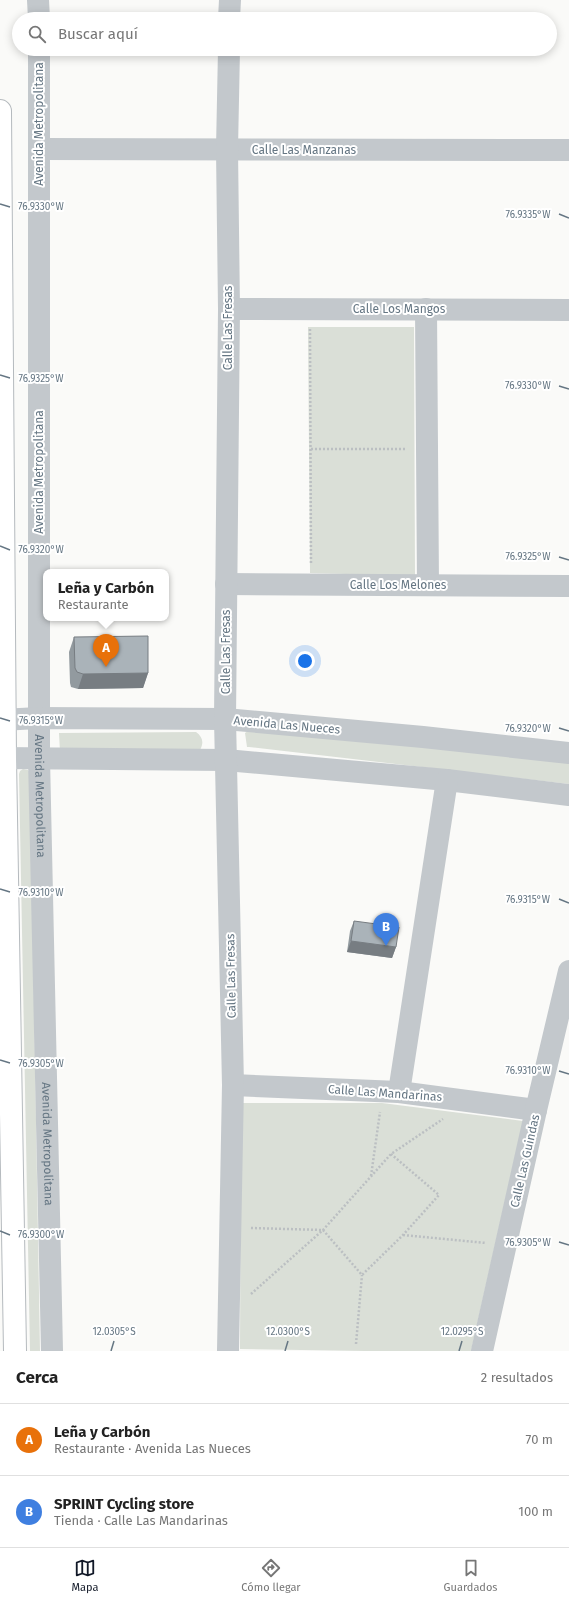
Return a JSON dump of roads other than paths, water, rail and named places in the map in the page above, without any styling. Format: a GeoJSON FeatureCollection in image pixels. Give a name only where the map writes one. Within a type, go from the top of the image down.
{"type":"FeatureCollection","features":[{"type":"Feature","properties":{"kind":"main road"},"geometry":{"type":"LineString","coordinates":[[0,111],[2,758],[6,780],[16,1351]]}},
{"type":"Feature","properties":{"kind":"street"},"geometry":{"type":"LineString","coordinates":[[38,0],[39,12]]}},
{"type":"Feature","properties":{"kind":"street"},"geometry":{"type":"LineString","coordinates":[[229,12],[230,0]]}},
{"type":"Feature","properties":{"kind":"street","name":"Avenida Metropolitana"},"geometry":{"type":"LineString","coordinates":[[39,56],[39,758],[52,1351]]}},
{"type":"Feature","properties":{"kind":"street","name":"Calle Las Fresas"},"geometry":{"type":"LineString","coordinates":[[228,1351],[233,1085],[225,719],[229,309],[227,149],[229,56]]}},
{"type":"Feature","properties":{"kind":"street","name":"Calle Las Manzanas"},"geometry":{"type":"LineString","coordinates":[[40,149],[569,150]]}},
{"type":"Feature","properties":{"kind":"street","name":"Calle Los Mangos"},"geometry":{"type":"LineString","coordinates":[[229,309],[569,310]]}},
{"type":"Feature","properties":{"kind":"street"},"geometry":{"type":"LineString","coordinates":[[426,309],[428,585]]}},
{"type":"Feature","properties":{"kind":"street","name":"Calle Los Melones"},"geometry":{"type":"LineString","coordinates":[[226,584],[569,586]]}},
{"type":"Feature","properties":{"kind":"street","name":"Avenida Las Nueces"},"geometry":{"type":"LineString","coordinates":[[2,720],[39,718],[225,719],[415,736],[569,752]]}},
{"type":"Feature","properties":{"kind":"street"},"geometry":{"type":"LineString","coordinates":[[2,758],[226,760],[447,780],[569,795]]}},
{"type":"Feature","properties":{"kind":"street"},"geometry":{"type":"LineString","coordinates":[[399,1092],[447,780]]}},
{"type":"Feature","properties":{"kind":"street","name":"Calle Las Guindas"},"geometry":{"type":"LineString","coordinates":[[482,1351],[569,971]]}},
{"type":"Feature","properties":{"kind":"street","name":"Calle Las Mandarinas"},"geometry":{"type":"LineString","coordinates":[[233,1085],[399,1092],[536,1110]]}},
{"type":"Feature","properties":{"kind":"place","name":"Leña y Carbón"},"geometry":{"type":"Point","coordinates":[106,667]}},
{"type":"Feature","properties":{"kind":"place","name":"SPRINT Cycling store"},"geometry":{"type":"Point","coordinates":[386,946]}}]}
